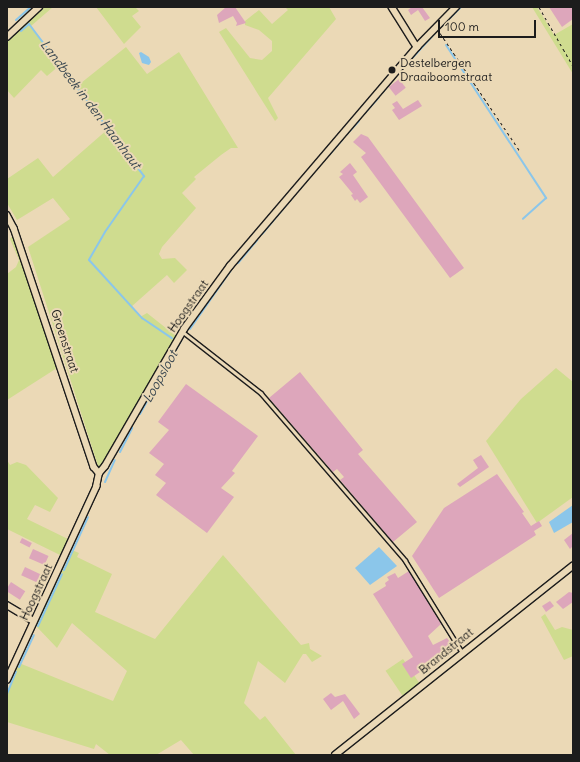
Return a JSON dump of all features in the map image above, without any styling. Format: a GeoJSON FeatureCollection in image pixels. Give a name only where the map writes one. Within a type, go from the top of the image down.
{"type":"FeatureCollection","features":[{"type":"Feature","properties":{"kind":"street"},"geometry":{"type":"LineString","coordinates":[[7,37],[39,7]]}},
{"type":"Feature","properties":{"kind":"street"},"geometry":{"type":"LineString","coordinates":[[392,7],[417,47]]}},
{"type":"Feature","properties":{"kind":"street","name":"Hoogstraat"},"geometry":{"type":"LineString","coordinates":[[7,680],[96,488],[99,473],[106,466],[183,332],[230,266],[417,47],[456,7]]}},
{"type":"Feature","properties":{"kind":"street","name":"Groenstraat"},"geometry":{"type":"LineString","coordinates":[[7,215],[17,235],[94,467],[99,473]]}},
{"type":"Feature","properties":{"kind":"street","name":"Brandstraat"},"geometry":{"type":"LineString","coordinates":[[335,755],[462,652],[573,566]]}},
{"type":"Feature","properties":{"kind":"street"},"geometry":{"type":"LineString","coordinates":[[7,605],[34,621]]}},
{"type":"Feature","properties":{"kind":"lane"},"geometry":{"type":"LineString","coordinates":[[183,332],[261,393],[405,560],[462,652]]}},
{"type":"Feature","properties":{"kind":"path"},"geometry":{"type":"LineString","coordinates":[[539,7],[573,66]]}},
{"type":"Feature","properties":{"kind":"path"},"geometry":{"type":"LineString","coordinates":[[436,28],[520,151]]}},
{"type":"Feature","properties":{"kind":"green space"},"geometry":{"type":"Polygon","coordinates":[[[44,7],[53,7],[31,26],[60,65],[47,76],[41,70],[14,98],[7,90],[7,41],[44,7]]]}},
{"type":"Feature","properties":{"kind":"green space"},"geometry":{"type":"Polygon","coordinates":[[[96,7],[135,7],[139,11],[132,16],[141,27],[124,44],[96,7]]]}},
{"type":"Feature","properties":{"kind":"green space"},"geometry":{"type":"Polygon","coordinates":[[[285,7],[329,7],[336,19],[268,98],[278,118],[275,121],[219,32],[226,28],[250,58],[262,60],[272,51],[272,41],[259,30],[245,25],[245,21],[259,10],[272,24],[288,10],[285,7]]]}},
{"type":"Feature","properties":{"kind":"green space"},"geometry":{"type":"Polygon","coordinates":[[[532,7],[537,7],[554,35],[573,24],[573,74],[532,7]]]}},
{"type":"Feature","properties":{"kind":"green space"},"geometry":{"type":"Polygon","coordinates":[[[126,47],[147,74],[179,52],[238,148],[231,148],[221,155],[194,177],[196,179],[182,193],[196,208],[162,247],[159,254],[162,259],[175,258],[187,270],[174,283],[167,275],[131,307],[140,317],[147,313],[176,336],[101,468],[98,466],[28,247],[70,219],[53,198],[17,220],[7,203],[7,179],[38,158],[53,177],[108,129],[76,87],[126,47]]]}},
{"type":"Feature","properties":{"kind":"green space"},"geometry":{"type":"Polygon","coordinates":[[[14,234],[57,368],[7,400],[7,274],[16,267],[19,260],[10,239],[14,234]]]}},
{"type":"Feature","properties":{"kind":"green space"},"geometry":{"type":"Polygon","coordinates":[[[556,368],[573,382],[573,497],[537,523],[486,441],[521,399],[556,368]]]}},
{"type":"Feature","properties":{"kind":"green space"},"geometry":{"type":"Polygon","coordinates":[[[7,460],[10,465],[17,462],[26,465],[58,498],[50,512],[35,505],[27,519],[68,539],[60,555],[7,529],[7,460]]]}},
{"type":"Feature","properties":{"kind":"green space"},"geometry":{"type":"Polygon","coordinates":[[[72,550],[79,553],[77,557],[112,574],[95,612],[155,639],[223,555],[301,645],[309,643],[310,649],[322,656],[312,662],[306,654],[303,654],[285,683],[258,661],[244,703],[260,720],[265,716],[296,755],[194,755],[181,740],[156,755],[110,755],[96,744],[94,749],[7,722],[7,692],[19,663],[113,701],[127,671],[72,623],[57,648],[36,626],[72,550]]]}},
{"type":"Feature","properties":{"kind":"green space"},"geometry":{"type":"Polygon","coordinates":[[[545,614],[555,630],[562,627],[573,630],[573,656],[564,660],[541,617],[545,614]]]}},
{"type":"Feature","properties":{"kind":"green space"},"geometry":{"type":"Polygon","coordinates":[[[403,659],[420,684],[402,696],[386,671],[403,659]]]}},
{"type":"Feature","properties":{"kind":"water"},"geometry":{"type":"Polygon","coordinates":[[[141,52],[149,57],[151,62],[149,65],[142,63],[139,53],[141,52]]]}},
{"type":"Feature","properties":{"kind":"water"},"geometry":{"type":"Polygon","coordinates":[[[573,505],[573,522],[554,533],[549,522],[573,505]]]}},
{"type":"Feature","properties":{"kind":"water"},"geometry":{"type":"Polygon","coordinates":[[[379,547],[397,566],[370,585],[355,568],[379,547]]]}},
{"type":"Feature","properties":{"kind":"building"},"geometry":{"type":"Polygon","coordinates":[[[226,7],[235,7],[246,23],[236,26],[237,23],[233,16],[219,23],[217,15],[226,7]]]}},
{"type":"Feature","properties":{"kind":"building"},"geometry":{"type":"Polygon","coordinates":[[[412,7],[422,7],[430,18],[425,21],[418,10],[411,15],[408,10],[412,7]]]}},
{"type":"Feature","properties":{"kind":"building"},"geometry":{"type":"Polygon","coordinates":[[[549,7],[573,7],[573,19],[562,27],[549,7]]]}},
{"type":"Feature","properties":{"kind":"building"},"geometry":{"type":"Polygon","coordinates":[[[399,79],[406,88],[396,96],[389,87],[399,79]]]}},
{"type":"Feature","properties":{"kind":"building"},"geometry":{"type":"Polygon","coordinates":[[[418,100],[422,106],[399,120],[392,110],[395,108],[392,104],[397,101],[403,109],[418,100]]]}},
{"type":"Feature","properties":{"kind":"building"},"geometry":{"type":"Polygon","coordinates":[[[361,134],[368,137],[464,268],[450,278],[361,157],[366,153],[353,142],[361,134]]]}},
{"type":"Feature","properties":{"kind":"building"},"geometry":{"type":"Polygon","coordinates":[[[350,163],[357,172],[353,175],[368,197],[360,203],[357,199],[355,201],[351,195],[353,194],[339,177],[343,174],[340,172],[350,163]]]}},
{"type":"Feature","properties":{"kind":"building"},"geometry":{"type":"Polygon","coordinates":[[[300,372],[363,450],[358,454],[417,522],[393,542],[340,480],[344,477],[337,469],[333,472],[269,398],[300,372]]]}},
{"type":"Feature","properties":{"kind":"building"},"geometry":{"type":"Polygon","coordinates":[[[186,384],[258,436],[232,471],[235,473],[221,488],[234,497],[207,533],[156,495],[166,483],[155,475],[164,464],[149,453],[169,430],[158,422],[186,384]]]}},
{"type":"Feature","properties":{"kind":"building"},"geometry":{"type":"Polygon","coordinates":[[[481,455],[489,467],[460,487],[457,484],[478,468],[473,460],[481,455]]]}},
{"type":"Feature","properties":{"kind":"building"},"geometry":{"type":"Polygon","coordinates":[[[497,474],[524,512],[522,513],[531,526],[539,521],[542,526],[534,531],[536,535],[439,598],[412,556],[444,508],[497,474]]]}},
{"type":"Feature","properties":{"kind":"building"},"geometry":{"type":"Polygon","coordinates":[[[573,533],[573,546],[570,549],[564,540],[573,533]]]}},
{"type":"Feature","properties":{"kind":"building"},"geometry":{"type":"Polygon","coordinates":[[[22,538],[32,543],[30,547],[20,542],[22,538]]]}},
{"type":"Feature","properties":{"kind":"building"},"geometry":{"type":"Polygon","coordinates":[[[33,549],[49,556],[44,565],[29,558],[33,549]]]}},
{"type":"Feature","properties":{"kind":"building"},"geometry":{"type":"Polygon","coordinates":[[[25,567],[40,574],[37,582],[21,575],[25,567]]]}},
{"type":"Feature","properties":{"kind":"building"},"geometry":{"type":"Polygon","coordinates":[[[409,571],[441,624],[428,636],[433,645],[447,638],[452,645],[417,669],[420,672],[411,678],[402,664],[413,657],[373,594],[386,586],[385,583],[389,580],[387,577],[395,573],[398,578],[409,571]]]}},
{"type":"Feature","properties":{"kind":"building"},"geometry":{"type":"Polygon","coordinates":[[[11,582],[25,591],[20,600],[7,591],[7,588],[11,582]]]}},
{"type":"Feature","properties":{"kind":"building"},"geometry":{"type":"Polygon","coordinates":[[[569,592],[573,593],[573,602],[563,609],[556,602],[569,592]]]}},
{"type":"Feature","properties":{"kind":"building"},"geometry":{"type":"Polygon","coordinates":[[[550,601],[554,606],[546,612],[542,606],[550,601]]]}},
{"type":"Feature","properties":{"kind":"building"},"geometry":{"type":"Polygon","coordinates":[[[331,693],[335,697],[345,694],[360,714],[354,719],[343,701],[331,710],[323,699],[331,693]]]}},
{"type":"Feature","properties":{"kind":"waterway","name":"Landbeek in den Haanhaut"},"geometry":{"type":"LineString","coordinates":[[16,20],[31,7]]}},
{"type":"Feature","properties":{"kind":"waterway","name":"Loopsloot"},"geometry":{"type":"LineString","coordinates":[[442,26],[461,7]]}},
{"type":"Feature","properties":{"kind":"waterway","name":"Landbeek in den Haanhaut"},"geometry":{"type":"LineString","coordinates":[[21,31],[29,24],[144,176],[105,232],[89,260],[142,318],[172,338]]}},
{"type":"Feature","properties":{"kind":"waterway","name":"Loopsloot"},"geometry":{"type":"LineString","coordinates":[[405,66],[435,33]]}},
{"type":"Feature","properties":{"kind":"waterway"},"geometry":{"type":"LineString","coordinates":[[446,45],[546,198],[523,219]]}},
{"type":"Feature","properties":{"kind":"waterway","name":"Loopsloot"},"geometry":{"type":"LineString","coordinates":[[382,93],[396,76]]}},
{"type":"Feature","properties":{"kind":"waterway","name":"Loopsloot"},"geometry":{"type":"LineString","coordinates":[[363,115],[379,97]]}},
{"type":"Feature","properties":{"kind":"waterway","name":"Loopsloot"},"geometry":{"type":"LineString","coordinates":[[346,135],[359,121]]}},
{"type":"Feature","properties":{"kind":"waterway","name":"Loopsloot"},"geometry":{"type":"LineString","coordinates":[[329,155],[342,140]]}},
{"type":"Feature","properties":{"kind":"waterway","name":"Loopsloot"},"geometry":{"type":"LineString","coordinates":[[298,191],[319,166]]}},
{"type":"Feature","properties":{"kind":"waterway","name":"Loopsloot"},"geometry":{"type":"LineString","coordinates":[[262,234],[293,197]]}},
{"type":"Feature","properties":{"kind":"waterway","name":"Loopsloot"},"geometry":{"type":"LineString","coordinates":[[238,263],[257,240]]}},
{"type":"Feature","properties":{"kind":"waterway","name":"Loopsloot"},"geometry":{"type":"LineString","coordinates":[[190,329],[231,270]]}},
{"type":"Feature","properties":{"kind":"waterway","name":"Loopsloot"},"geometry":{"type":"LineString","coordinates":[[140,414],[182,339]]}},
{"type":"Feature","properties":{"kind":"waterway","name":"Loopsloot"},"geometry":{"type":"LineString","coordinates":[[120,452],[132,428]]}},
{"type":"Feature","properties":{"kind":"waterway","name":"Loopsloot"},"geometry":{"type":"LineString","coordinates":[[105,482],[115,460]]}},
{"type":"Feature","properties":{"kind":"waterway","name":"Loopsloot"},"geometry":{"type":"LineString","coordinates":[[64,570],[88,517]]}},
{"type":"Feature","properties":{"kind":"waterway","name":"Loopsloot"},"geometry":{"type":"LineString","coordinates":[[38,626],[62,574]]}},
{"type":"Feature","properties":{"kind":"waterway","name":"Loopsloot"},"geometry":{"type":"LineString","coordinates":[[19,667],[34,635]]}},
{"type":"Feature","properties":{"kind":"waterway","name":"Loopsloot"},"geometry":{"type":"LineString","coordinates":[[7,694],[16,672]]}},
{"type":"Feature","properties":{"kind":"place","name":"Destelbergen Draaiboomstraat"},"geometry":{"type":"Point","coordinates":[392,70]}}]}
